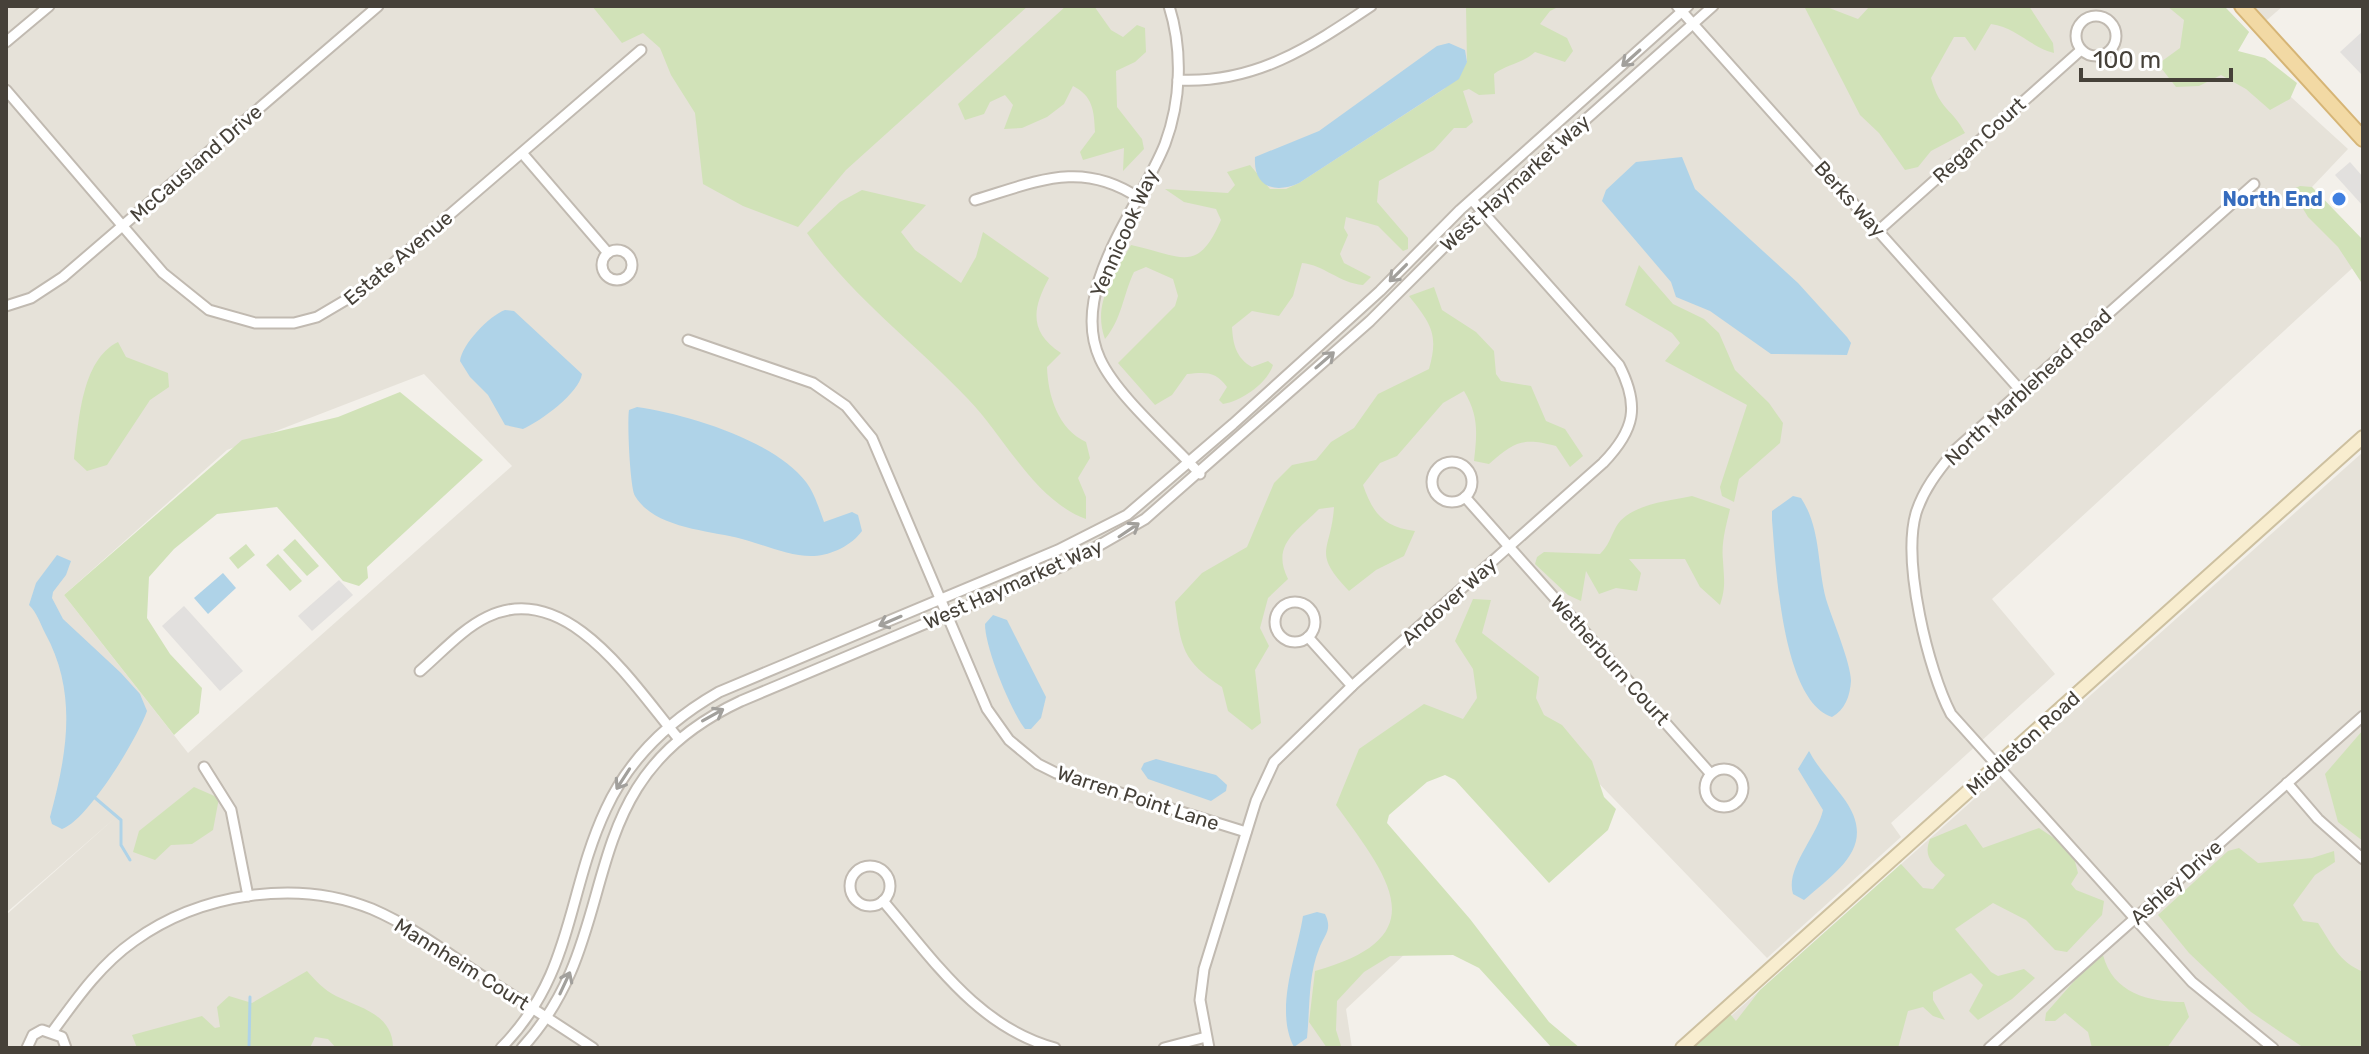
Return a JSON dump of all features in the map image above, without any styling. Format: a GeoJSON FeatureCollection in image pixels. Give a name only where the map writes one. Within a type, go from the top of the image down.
{"type":"FeatureCollection","features":[{"type":"Feature","properties":{"kind":"main road"},"geometry":{"type":"LineString","coordinates":[[2242,6],[2363,139]]}},
{"type":"Feature","properties":{"kind":"street"},"geometry":{"type":"LineString","coordinates":[[6,42],[49,6]]}},
{"type":"Feature","properties":{"kind":"street","name":"McCausland Drive"},"geometry":{"type":"LineString","coordinates":[[6,306],[52,285],[378,6]]}},
{"type":"Feature","properties":{"kind":"street","name":"Yennicook Way"},"geometry":{"type":"LineString","coordinates":[[1169,6],[1176,39],[1178,80],[1165,143],[1094,292],[1093,340],[1111,377],[1200,474]]}},
{"type":"Feature","properties":{"kind":"street"},"geometry":{"type":"LineString","coordinates":[[1178,80],[1216,80],[1268,68],[1299,53],[1371,6]]}},
{"type":"Feature","properties":{"kind":"street","name":"West Haymarket Way"},"geometry":{"type":"LineString","coordinates":[[522,1048],[540,1013],[576,960],[619,819],[642,777],[678,738],[714,713],[1065,565],[1124,534],[1200,474],[1378,314],[1482,212],[1713,6]]}},
{"type":"Feature","properties":{"kind":"street","name":"West Haymarket Way"},"geometry":{"type":"LineString","coordinates":[[501,1048],[540,1013],[566,941],[604,812],[635,761],[668,726],[719,692],[1107,527],[1148,499],[1380,291],[1472,200],[1683,8]]}},
{"type":"Feature","properties":{"kind":"street","name":"Berks Way"},"geometry":{"type":"LineString","coordinates":[[1683,8],[1693,24],[2022,392]]}},
{"type":"Feature","properties":{"kind":"street","name":"Regan Court"},"geometry":{"type":"LineString","coordinates":[[2102,17],[2111,23],[2115,32],[2109,51],[2089,55],[2081,50],[2076,40],[2082,21],[2102,17]]}},
{"type":"Feature","properties":{"kind":"street","name":"Estate Avenue"},"geometry":{"type":"LineString","coordinates":[[6,90],[174,284],[209,310],[255,323],[294,323],[329,311],[361,291],[641,50]]}},
{"type":"Feature","properties":{"kind":"street","name":"Regan Court"},"geometry":{"type":"LineString","coordinates":[[1878,231],[2081,50]]}},
{"type":"Feature","properties":{"kind":"street"},"geometry":{"type":"LineString","coordinates":[[522,153],[608,253]]}},
{"type":"Feature","properties":{"kind":"street"},"geometry":{"type":"LineString","coordinates":[[975,200],[1047,178],[1078,175],[1103,179],[1139,198]]}},
{"type":"Feature","properties":{"kind":"street","name":"North Marblehead Road"},"geometry":{"type":"LineString","coordinates":[[2254,184],[1955,450],[1930,482],[1915,516],[1911,548],[1913,577],[1940,694],[1959,724],[2206,996],[2273,1048]]}},
{"type":"Feature","properties":{"kind":"street","name":"Andover Way"},"geometry":{"type":"LineString","coordinates":[[1209,1048],[1200,1000],[1204,969],[1246,832],[1274,762],[1352,686],[1617,449],[1629,428],[1633,401],[1630,386],[1619,365],[1472,200]]}},
{"type":"Feature","properties":{"kind":"street","name":"Warren Point Lane"},"geometry":{"type":"LineString","coordinates":[[688,340],[813,383],[846,406],[866,429],[878,450],[987,709],[1022,753],[1075,780],[1246,832]]}},
{"type":"Feature","properties":{"kind":"street","name":"Middleton Road"},"geometry":{"type":"LineString","coordinates":[[1682,1048],[2363,437]]}},
{"type":"Feature","properties":{"kind":"street"},"geometry":{"type":"LineString","coordinates":[[1458,463],[1467,468],[1471,478],[1465,497],[1456,502],[1437,495],[1432,486],[1438,467],[1458,463]]}},
{"type":"Feature","properties":{"kind":"street","name":"Wetherburn Court"},"geometry":{"type":"LineString","coordinates":[[1465,497],[1710,773]]}},
{"type":"Feature","properties":{"kind":"street"},"geometry":{"type":"LineString","coordinates":[[1291,602],[1310,608],[1314,618],[1308,637],[1299,642],[1279,635],[1275,626],[1281,607],[1291,602]]}},
{"type":"Feature","properties":{"kind":"street"},"geometry":{"type":"LineString","coordinates":[[420,671],[485,618],[501,611],[538,610],[583,630],[678,738]]}},
{"type":"Feature","properties":{"kind":"street"},"geometry":{"type":"LineString","coordinates":[[1308,637],[1352,686]]}},
{"type":"Feature","properties":{"kind":"street","name":"Ashley Drive"},"geometry":{"type":"LineString","coordinates":[[1989,1048],[2363,716]]}},
{"type":"Feature","properties":{"kind":"street"},"geometry":{"type":"LineString","coordinates":[[204,767],[231,810],[248,896]]}},
{"type":"Feature","properties":{"kind":"street","name":"Wetherburn Court"},"geometry":{"type":"LineString","coordinates":[[1730,769],[1738,775],[1743,784],[1737,803],[1728,808],[1709,801],[1705,782],[1710,773],[1730,769]]}},
{"type":"Feature","properties":{"kind":"street"},"geometry":{"type":"LineString","coordinates":[[2287,783],[2318,819],[2363,859]]}},
{"type":"Feature","properties":{"kind":"street"},"geometry":{"type":"LineString","coordinates":[[869,867],[887,876],[889,889],[883,901],[872,906],[856,900],[850,883],[857,872],[869,867]]}},
{"type":"Feature","properties":{"kind":"street","name":"Mannheim Court"},"geometry":{"type":"LineString","coordinates":[[27,1048],[33,1035],[53,1031],[95,976],[133,941],[186,913],[248,896],[295,893],[368,908],[407,926],[593,1048]]}},
{"type":"Feature","properties":{"kind":"street"},"geometry":{"type":"LineString","coordinates":[[883,901],[976,1007],[1003,1027],[1055,1048]]}},
{"type":"Feature","properties":{"kind":"street"},"geometry":{"type":"LineString","coordinates":[[53,1031],[62,1037],[66,1048]]}},
{"type":"Feature","properties":{"kind":"street"},"geometry":{"type":"LineString","coordinates":[[1164,1048],[1206,1037]]}},
{"type":"Feature","properties":{"kind":"shaded area"},"geometry":{"type":"Polygon","coordinates":[[[6,6],[2224,6],[2249,32],[2222,56],[2291,97],[2348,149],[2312,187],[2296,197],[2359,262],[1992,599],[2055,674],[1891,823],[1901,837],[1767,958],[1510,691],[1354,828],[1438,923],[1346,1009],[1352,1048],[6,1048],[6,915],[115,818],[6,913],[6,6]],[[424,374],[227,450],[64,595],[188,753],[512,466],[424,374]]]}},
{"type":"Feature","properties":{"kind":"shaded area"},"geometry":{"type":"Polygon","coordinates":[[[2242,6],[2283,6],[2260,26],[2242,6]]]}},
{"type":"Feature","properties":{"kind":"shaded area"},"geometry":{"type":"Polygon","coordinates":[[[2363,31],[2363,74],[2362,75],[2340,52],[2363,31]]]}},
{"type":"Feature","properties":{"kind":"shaded area"},"geometry":{"type":"Polygon","coordinates":[[[2350,162],[2363,177],[2363,206],[2335,175],[2350,162]]]}},
{"type":"Feature","properties":{"kind":"shaded area"},"geometry":{"type":"Polygon","coordinates":[[[2363,452],[2363,1048],[1761,1048],[1731,1016],[2363,452]]]}},
{"type":"Feature","properties":{"kind":"shaded area"},"geometry":{"type":"Polygon","coordinates":[[[339,580],[353,595],[312,631],[298,616],[339,580]]]}},
{"type":"Feature","properties":{"kind":"shaded area"},"geometry":{"type":"Polygon","coordinates":[[[184,606],[243,671],[220,691],[162,626],[184,606]]]}},
{"type":"Feature","properties":{"kind":"green space"},"geometry":{"type":"Polygon","coordinates":[[[592,6],[1028,6],[846,170],[798,227],[743,206],[703,184],[695,113],[671,75],[660,48],[643,33],[622,43],[592,6]]]}},
{"type":"Feature","properties":{"kind":"green space"},"geometry":{"type":"Polygon","coordinates":[[[1066,6],[1094,6],[1111,30],[1123,37],[1137,25],[1145,28],[1146,52],[1135,62],[1116,71],[1117,107],[1142,139],[1144,149],[1123,171],[1124,148],[1083,160],[1080,152],[1095,132],[1094,117],[1085,94],[1073,86],[1064,104],[1047,117],[1022,128],[1004,129],[1013,105],[1005,95],[990,102],[984,114],[965,120],[958,104],[1066,6]]]}},
{"type":"Feature","properties":{"kind":"green space"},"geometry":{"type":"Polygon","coordinates":[[[1466,6],[1560,6],[1550,11],[1540,24],[1567,38],[1573,51],[1565,62],[1535,52],[1499,71],[1494,74],[1495,94],[1479,95],[1469,89],[1463,91],[1473,122],[1466,128],[1454,128],[1434,150],[1379,181],[1377,202],[1408,238],[1408,249],[1403,251],[1378,226],[1346,217],[1344,228],[1348,235],[1340,254],[1344,263],[1371,277],[1363,285],[1302,263],[1293,296],[1279,316],[1252,311],[1232,327],[1236,350],[1242,359],[1252,367],[1268,361],[1273,365],[1259,385],[1223,404],[1219,400],[1227,387],[1219,378],[1205,373],[1187,374],[1172,395],[1155,405],[1118,363],[1175,306],[1178,296],[1173,279],[1146,267],[1134,272],[1119,315],[1105,339],[1101,314],[1107,290],[1131,245],[1185,257],[1204,249],[1212,238],[1221,220],[1216,209],[1184,202],[1165,189],[1228,193],[1235,185],[1227,172],[1250,165],[1270,189],[1286,189],[1299,183],[1444,89],[1467,62],[1466,6]]]}},
{"type":"Feature","properties":{"kind":"green space"},"geometry":{"type":"Polygon","coordinates":[[[1804,6],[1824,6],[1858,19],[1870,6],[2029,6],[2053,43],[2054,53],[2008,29],[1991,24],[1975,51],[1965,37],[1954,37],[1931,78],[1938,97],[1965,133],[1931,151],[1918,167],[1905,170],[1879,133],[1860,115],[1804,6]]]}},
{"type":"Feature","properties":{"kind":"green space"},"geometry":{"type":"Polygon","coordinates":[[[2167,6],[2224,6],[2249,32],[2238,51],[2265,58],[2297,83],[2290,99],[2270,110],[2246,89],[2221,75],[2199,86],[2176,87],[2158,64],[2180,48],[2184,20],[2167,6]]]}},
{"type":"Feature","properties":{"kind":"green space"},"geometry":{"type":"Polygon","coordinates":[[[2300,186],[2312,187],[2363,240],[2363,285],[2338,247],[2308,217],[2296,197],[2288,205],[2286,192],[2300,186]]]}},
{"type":"Feature","properties":{"kind":"green space"},"geometry":{"type":"Polygon","coordinates":[[[862,190],[926,205],[901,232],[915,250],[961,283],[976,257],[983,232],[1049,278],[1039,300],[1037,319],[1043,337],[1061,353],[1047,367],[1052,400],[1068,429],[1086,442],[1090,458],[1078,478],[1086,497],[1086,519],[1051,498],[1036,483],[982,414],[843,278],[807,233],[840,202],[862,190]]]}},
{"type":"Feature","properties":{"kind":"green space"},"geometry":{"type":"Polygon","coordinates":[[[1639,265],[1673,304],[1704,319],[1719,333],[1735,370],[1769,403],[1783,423],[1780,443],[1739,479],[1734,502],[1722,496],[1720,487],[1747,405],[1665,361],[1680,343],[1672,333],[1625,305],[1639,265]]]}},
{"type":"Feature","properties":{"kind":"green space"},"geometry":{"type":"Polygon","coordinates":[[[1434,287],[1442,310],[1476,332],[1494,351],[1496,374],[1501,381],[1531,386],[1546,421],[1565,429],[1583,456],[1570,467],[1556,446],[1526,442],[1512,446],[1489,464],[1474,461],[1476,425],[1469,400],[1464,391],[1443,403],[1397,456],[1380,463],[1363,485],[1381,517],[1395,526],[1415,531],[1404,556],[1376,570],[1349,591],[1337,578],[1327,559],[1334,507],[1319,509],[1288,540],[1282,557],[1288,579],[1268,598],[1260,628],[1269,646],[1255,670],[1261,723],[1252,730],[1228,711],[1222,687],[1191,661],[1179,631],[1175,602],[1202,573],[1247,547],[1274,483],[1292,465],[1316,460],[1331,442],[1354,428],[1378,394],[1429,369],[1433,347],[1431,330],[1409,296],[1434,287]]]}},
{"type":"Feature","properties":{"kind":"green space"},"geometry":{"type":"Polygon","coordinates":[[[118,342],[126,357],[168,373],[169,387],[150,400],[107,465],[87,471],[74,459],[84,393],[96,363],[118,342]]]}},
{"type":"Feature","properties":{"kind":"green space"},"geometry":{"type":"Polygon","coordinates":[[[400,392],[483,460],[367,567],[368,578],[359,586],[343,581],[277,507],[217,514],[174,549],[149,577],[147,618],[170,654],[202,688],[199,713],[174,735],[64,595],[242,440],[338,417],[400,392]]]}},
{"type":"Feature","properties":{"kind":"green space"},"geometry":{"type":"Polygon","coordinates":[[[1692,496],[1730,509],[1723,541],[1724,583],[1720,605],[1700,587],[1685,559],[1629,559],[1641,573],[1637,591],[1616,588],[1599,594],[1586,571],[1581,601],[1568,595],[1535,564],[1537,557],[1544,552],[1600,554],[1616,527],[1630,513],[1650,505],[1692,496]]]}},
{"type":"Feature","properties":{"kind":"green space"},"geometry":{"type":"Polygon","coordinates":[[[295,539],[319,566],[307,576],[283,550],[295,539]]]}},
{"type":"Feature","properties":{"kind":"green space"},"geometry":{"type":"Polygon","coordinates":[[[246,544],[255,555],[238,569],[229,558],[246,544]]]}},
{"type":"Feature","properties":{"kind":"green space"},"geometry":{"type":"Polygon","coordinates":[[[278,554],[302,581],[290,591],[266,565],[278,554]]]}},
{"type":"Feature","properties":{"kind":"green space"},"geometry":{"type":"Polygon","coordinates":[[[1473,599],[1491,600],[1482,633],[1539,677],[1536,698],[1544,715],[1562,725],[1592,761],[1604,797],[1616,809],[1608,830],[1549,883],[1455,780],[1445,775],[1427,782],[1389,815],[1387,823],[1470,919],[1549,1022],[1580,1048],[1552,1048],[1479,968],[1453,955],[1390,956],[1364,972],[1337,1001],[1336,1030],[1341,1046],[1327,1048],[1309,1022],[1315,971],[1354,957],[1378,941],[1390,923],[1392,902],[1385,880],[1372,857],[1336,805],[1359,749],[1424,704],[1463,719],[1477,698],[1473,669],[1455,641],[1473,599]]]}},
{"type":"Feature","properties":{"kind":"green space"},"geometry":{"type":"Polygon","coordinates":[[[2363,730],[2363,841],[2338,822],[2325,774],[2363,730]]]}},
{"type":"Feature","properties":{"kind":"green space"},"geometry":{"type":"Polygon","coordinates":[[[194,787],[219,798],[213,830],[192,844],[171,845],[155,860],[133,852],[139,831],[194,787]]]}},
{"type":"Feature","properties":{"kind":"green space"},"geometry":{"type":"Polygon","coordinates":[[[1966,824],[1983,848],[2039,828],[2072,850],[2078,873],[2071,884],[2076,890],[2104,901],[2102,915],[2067,952],[2055,950],[2026,920],[1993,903],[1955,929],[1991,972],[1998,976],[2024,969],[2035,978],[2012,999],[1978,1020],[1969,1011],[1983,985],[1971,973],[1933,992],[1933,1000],[1945,1020],[1933,1016],[1923,1007],[1908,1011],[1898,1048],[1682,1048],[1726,1009],[1736,1021],[1760,990],[1901,864],[1923,888],[1933,889],[1945,875],[1928,855],[1930,839],[1966,824]]]}},
{"type":"Feature","properties":{"kind":"green space"},"geometry":{"type":"Polygon","coordinates":[[[2239,848],[2258,863],[2312,858],[2334,851],[2335,862],[2315,875],[2293,905],[2303,921],[2318,923],[2341,957],[2363,972],[2363,1048],[2304,1048],[2251,1012],[2189,953],[2158,915],[2228,851],[2239,848]]]}},
{"type":"Feature","properties":{"kind":"green space"},"geometry":{"type":"Polygon","coordinates":[[[2103,955],[2115,978],[2134,993],[2158,1000],[2184,1002],[2189,1017],[2167,1048],[2092,1048],[2088,1032],[2065,1013],[2055,1021],[2045,1021],[2046,1013],[2083,971],[2103,955]]]}},
{"type":"Feature","properties":{"kind":"green space"},"geometry":{"type":"Polygon","coordinates":[[[307,971],[332,994],[381,1020],[392,1036],[393,1048],[336,1048],[328,1039],[315,1037],[310,1048],[137,1048],[132,1035],[202,1016],[215,1028],[220,1027],[217,1007],[229,996],[252,1003],[307,971]]]}},
{"type":"Feature","properties":{"kind":"water"},"geometry":{"type":"Polygon","coordinates":[[[1449,43],[1465,50],[1467,62],[1459,79],[1299,183],[1274,188],[1262,181],[1255,167],[1255,157],[1319,131],[1437,46],[1449,43]]]}},
{"type":"Feature","properties":{"kind":"water"},"geometry":{"type":"Polygon","coordinates":[[[1682,157],[1695,189],[1798,283],[1847,337],[1851,343],[1847,355],[1771,354],[1710,311],[1676,297],[1671,282],[1602,201],[1606,190],[1636,162],[1682,157]]]}},
{"type":"Feature","properties":{"kind":"water"},"geometry":{"type":"Polygon","coordinates":[[[505,310],[514,311],[582,374],[567,398],[523,429],[505,425],[488,395],[470,377],[460,361],[477,331],[505,310]]]}},
{"type":"Feature","properties":{"kind":"water"},"geometry":{"type":"Polygon","coordinates":[[[637,407],[704,423],[774,454],[806,482],[824,522],[852,512],[858,515],[862,531],[853,541],[834,551],[805,556],[669,522],[656,515],[644,507],[633,490],[628,417],[629,410],[637,407]]]}},
{"type":"Feature","properties":{"kind":"water"},"geometry":{"type":"Polygon","coordinates":[[[1793,496],[1801,498],[1812,522],[1826,599],[1850,673],[1846,702],[1832,717],[1815,706],[1802,686],[1785,630],[1772,511],[1793,496]]]}},
{"type":"Feature","properties":{"kind":"water"},"geometry":{"type":"Polygon","coordinates":[[[57,555],[71,561],[52,598],[63,619],[121,673],[140,694],[147,711],[123,758],[98,795],[85,811],[62,829],[52,824],[50,817],[65,747],[66,701],[55,656],[29,605],[36,583],[57,555]]]}},
{"type":"Feature","properties":{"kind":"water"},"geometry":{"type":"Polygon","coordinates":[[[223,573],[236,588],[208,614],[194,598],[223,573]]]}},
{"type":"Feature","properties":{"kind":"water"},"geometry":{"type":"Polygon","coordinates":[[[993,615],[1007,620],[1046,697],[1041,718],[1031,729],[1025,729],[1019,720],[994,662],[985,624],[993,615]]]}},
{"type":"Feature","properties":{"kind":"water"},"geometry":{"type":"Polygon","coordinates":[[[1809,751],[1842,796],[1857,828],[1856,842],[1842,866],[1804,900],[1793,894],[1793,874],[1823,810],[1798,769],[1809,751]]]}},
{"type":"Feature","properties":{"kind":"water"},"geometry":{"type":"Polygon","coordinates":[[[1156,759],[1216,775],[1227,785],[1226,791],[1211,801],[1148,779],[1141,769],[1144,763],[1156,759]]]}},
{"type":"Feature","properties":{"kind":"water"},"geometry":{"type":"Polygon","coordinates":[[[1317,912],[1325,914],[1328,928],[1313,970],[1307,1038],[1294,1047],[1288,1032],[1286,999],[1303,916],[1317,912]]]}},
{"type":"Feature","properties":{"kind":"waterway"},"geometry":{"type":"LineString","coordinates":[[94,797],[121,820],[121,845],[130,860]]}},
{"type":"Feature","properties":{"kind":"waterway"},"geometry":{"type":"LineString","coordinates":[[249,1048],[250,997]]}},
{"type":"Feature","properties":{"kind":"place","name":"North End"},"geometry":{"type":"Point","coordinates":[2339,199]}}]}
